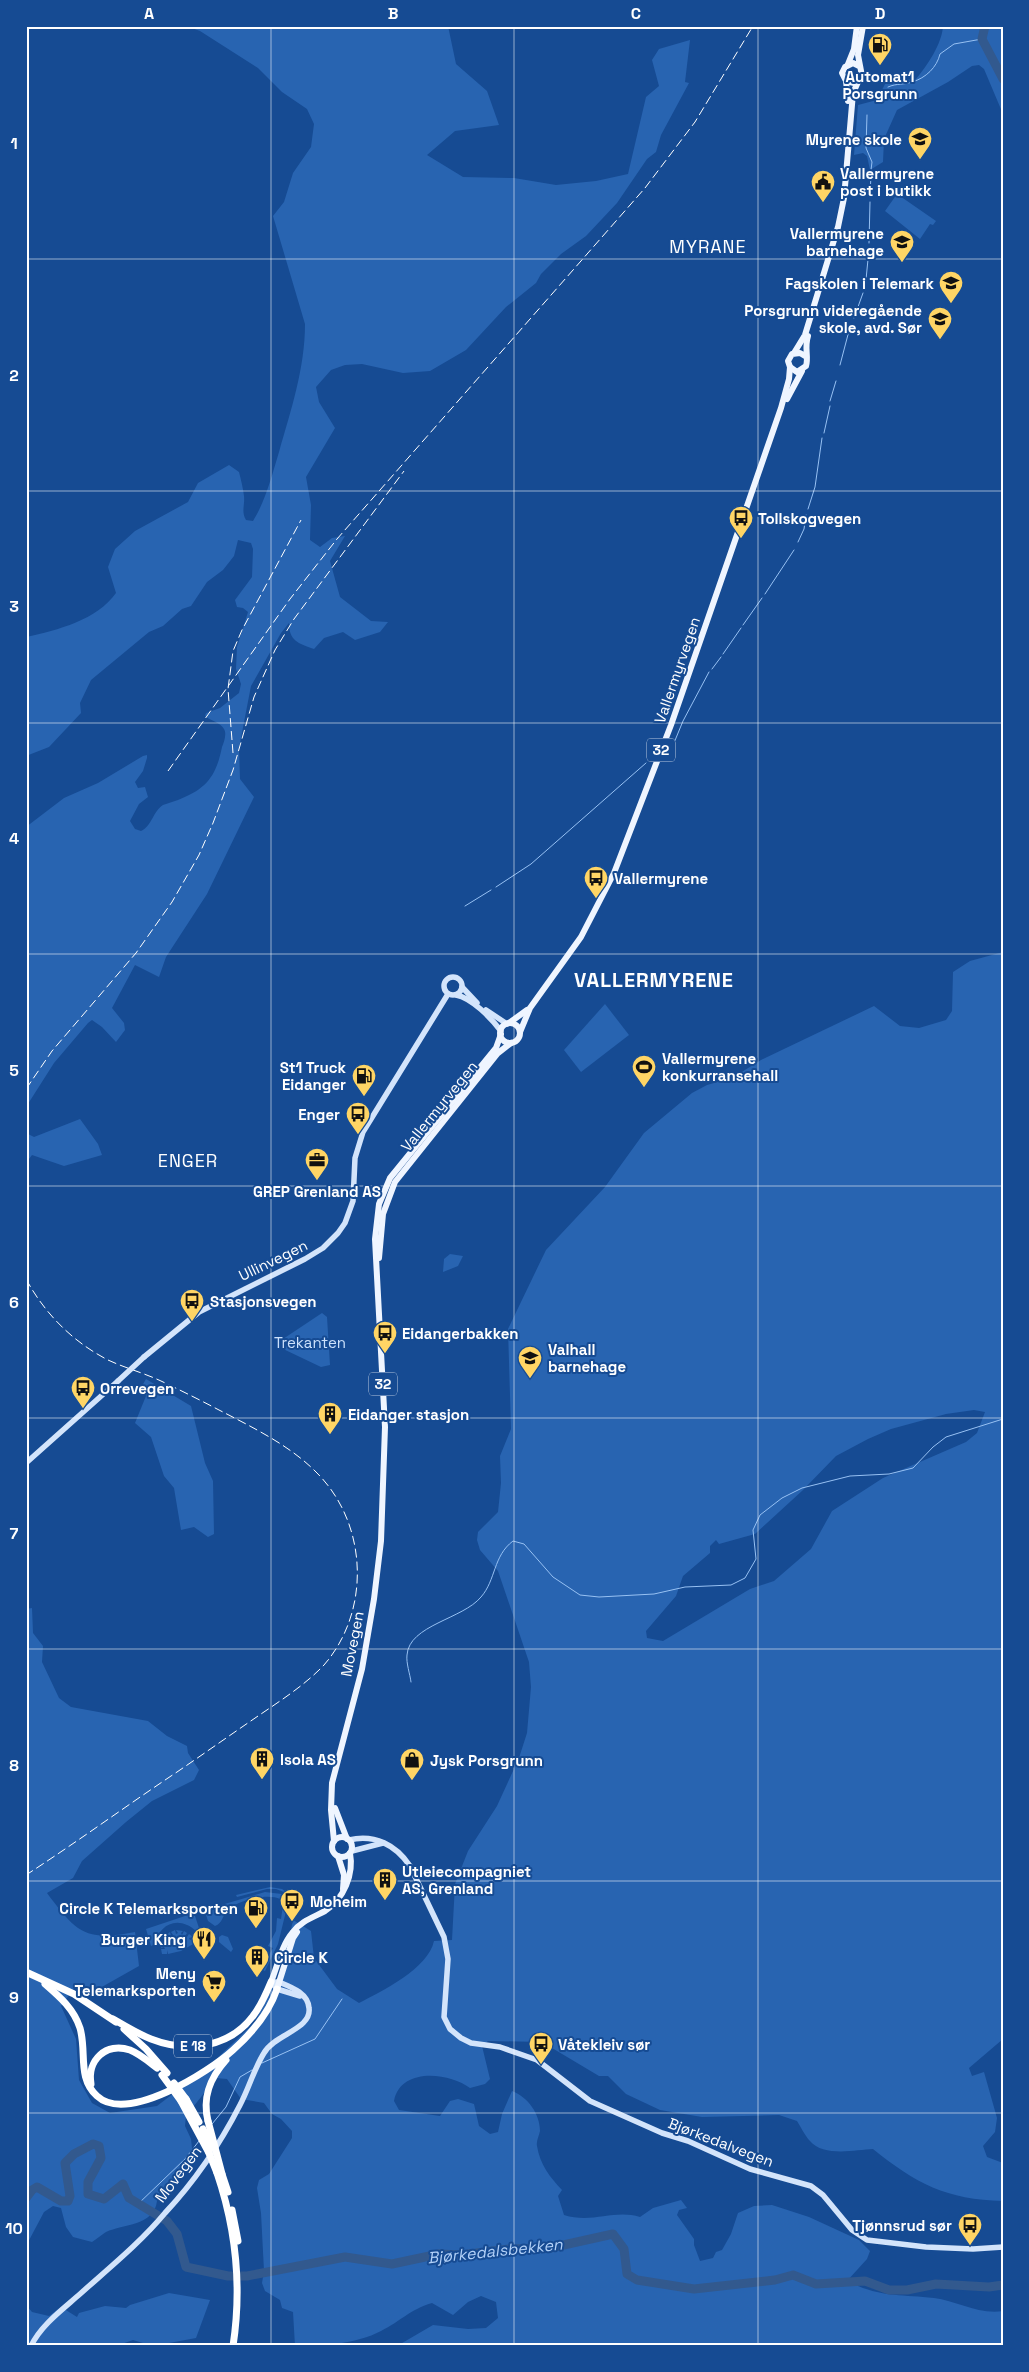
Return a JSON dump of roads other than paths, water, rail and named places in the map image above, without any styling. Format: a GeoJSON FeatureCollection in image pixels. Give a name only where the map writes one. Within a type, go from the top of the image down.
{"type":"FeatureCollection","features":[{"type":"Feature","properties":{"kind":"highway","name":"E 18"},"geometry":{"type":"LineString","coordinates":[[26,1972],[65,1989],[112,2020],[138,2041],[184,2100],[202,2131],[220,2174],[236,2224],[239,2300],[238,2346]]}},
{"type":"Feature","properties":{"kind":"highway","name":"E 18"},"geometry":{"type":"LineString","coordinates":[[26,1976],[80,2002],[110,2022],[137,2045],[157,2068]]}},
{"type":"Feature","properties":{"kind":"highway","name":"E 18"},"geometry":{"type":"LineString","coordinates":[[186,2081],[238,2040],[255,2019],[271,1982]]}},
{"type":"Feature","properties":{"kind":"highway","name":"E 18"},"geometry":{"type":"LineString","coordinates":[[45,1984],[66,2003],[77,2020],[82,2040],[84,2076],[92,2090],[106,2102],[127,2104],[144,2100],[186,2081],[211,2067],[242,2041],[266,2012],[278,1985]]}},
{"type":"Feature","properties":{"kind":"highway","name":"E 18"},"geometry":{"type":"LineString","coordinates":[[112,2020],[160,2042],[180,2046],[199,2046],[217,2043],[233,2035],[250,2020],[262,2002]]}},
{"type":"Feature","properties":{"kind":"highway","name":"E 18"},"geometry":{"type":"LineString","coordinates":[[220,2174],[205,2103],[209,2085],[217,2071],[241,2046],[242,2041]]}},
{"type":"Feature","properties":{"kind":"highway","name":"E 18"},"geometry":{"type":"LineString","coordinates":[[92,2090],[90,2076],[92,2066],[98,2056],[110,2049],[129,2050],[142,2056],[165,2074]]}},
{"type":"Feature","properties":{"kind":"highway","name":"E 18"},"geometry":{"type":"LineString","coordinates":[[233,2346],[239,2300]]}},
{"type":"Feature","properties":{"kind":"main road","name":"32"},"geometry":{"type":"LineString","coordinates":[[840,214],[848,101],[846,81],[842,73],[852,55],[857,26]]}},
{"type":"Feature","properties":{"kind":"main road","name":"32"},"geometry":{"type":"LineString","coordinates":[[802,371],[807,364],[805,356],[806,341],[821,295],[844,198],[853,94],[862,74],[859,66],[858,49],[863,26]]}},
{"type":"Feature","properties":{"kind":"main road"},"geometry":{"type":"LineString","coordinates":[[848,64],[859,66]]}},
{"type":"Feature","properties":{"kind":"main road"},"geometry":{"type":"LineString","coordinates":[[846,81],[852,84],[858,82]]}},
{"type":"Feature","properties":{"kind":"main road","name":"32"},"geometry":{"type":"LineString","coordinates":[[790,368],[788,359],[803,340],[826,270]]}},
{"type":"Feature","properties":{"kind":"main road"},"geometry":{"type":"LineString","coordinates":[[794,353],[800,352],[805,356]]}},
{"type":"Feature","properties":{"kind":"main road"},"geometry":{"type":"LineString","coordinates":[[790,368],[795,371],[802,371]]}},
{"type":"Feature","properties":{"kind":"main road","name":"Vallermyrvegen"},"geometry":{"type":"LineString","coordinates":[[389,1186],[498,1053],[518,1039],[530,1008],[581,937],[614,873],[676,710],[782,408],[790,368]]}},
{"type":"Feature","properties":{"kind":"main road","name":"Vallermyrvegen"},"geometry":{"type":"LineString","coordinates":[[782,408],[802,371]]}},
{"type":"Feature","properties":{"kind":"main road","name":"Ullinvegen"},"geometry":{"type":"LineString","coordinates":[[26,1463],[144,1357],[199,1312],[227,1296],[306,1259],[323,1248],[338,1233],[345,1223],[353,1201],[355,1158],[363,1132],[411,1057],[448,994],[443,985],[447,978],[458,978],[462,987]]}},
{"type":"Feature","properties":{"kind":"main road"},"geometry":{"type":"LineString","coordinates":[[456,995],[462,987],[490,1014],[508,1023],[517,1025],[520,1032]]}},
{"type":"Feature","properties":{"kind":"main road"},"geometry":{"type":"LineString","coordinates":[[448,994],[467,1000],[488,1017],[501,1032],[504,1040],[512,1042]]}},
{"type":"Feature","properties":{"kind":"main road","name":"Vallermyrvegen"},"geometry":{"type":"LineString","coordinates":[[389,1186],[496,1048],[501,1032],[508,1023],[530,1008]]}},
{"type":"Feature","properties":{"kind":"main road","name":"Movegen"},"geometry":{"type":"LineString","coordinates":[[334,1842],[332,1783],[349,1724],[370,1622],[379,1565],[384,1490],[384,1402],[377,1278],[383,1214],[389,1186]]}},
{"type":"Feature","properties":{"kind":"main road","name":"Movegen"},"geometry":{"type":"LineString","coordinates":[[332,1800],[338,1820],[348,1839]]}},
{"type":"Feature","properties":{"kind":"main road"},"geometry":{"type":"LineString","coordinates":[[334,1842],[342,1837],[348,1839],[368,1838],[383,1843]]}},
{"type":"Feature","properties":{"kind":"main road","name":"32"},"geometry":{"type":"LineString","coordinates":[[271,1982],[288,1937],[308,1920],[332,1906],[348,1882],[351,1852],[348,1839]]}},
{"type":"Feature","properties":{"kind":"main road","name":"32"},"geometry":{"type":"LineString","coordinates":[[334,1842],[333,1850],[338,1856],[344,1874],[343,1890]]}},
{"type":"Feature","properties":{"kind":"main road"},"geometry":{"type":"LineString","coordinates":[[338,1856],[343,1857],[351,1852],[383,1843]]}},
{"type":"Feature","properties":{"kind":"main road","name":"Bjørkedalvegen"},"geometry":{"type":"LineString","coordinates":[[383,1843],[390,1845],[400,1852],[410,1866],[440,1926],[448,1959],[444,2008],[447,2024],[461,2038],[479,2044],[507,2049],[541,2062],[584,2097],[662,2133],[688,2141],[750,2169],[811,2186],[822,2194],[852,2230],[867,2240],[926,2248],[974,2249],[1003,2247]]}},
{"type":"Feature","properties":{"kind":"main road","name":"32"},"geometry":{"type":"LineString","coordinates":[[278,1985],[293,1938],[308,1920]]}},
{"type":"Feature","properties":{"kind":"main road"},"geometry":{"type":"LineString","coordinates":[[271,1982],[278,1985]]}},
{"type":"Feature","properties":{"kind":"main road","name":"Movegen"},"geometry":{"type":"LineString","coordinates":[[31,2346],[46,2326],[139,2241],[188,2187],[234,2118],[265,2051],[276,2040],[301,2026],[308,2019],[310,2009],[307,1999],[278,1985]]}},
{"type":"Feature","properties":{"kind":"waterway"},"geometry":{"type":"LineString","coordinates":[[985,26],[982,39],[1003,79]]}},
{"type":"Feature","properties":{"kind":"waterway"},"geometry":{"type":"LineString","coordinates":[[888,87],[909,83],[922,78],[934,68],[940,54],[954,44],[982,39]]}},
{"type":"Feature","properties":{"kind":"waterway"},"geometry":{"type":"LineString","coordinates":[[867,115],[866,148],[872,162],[871,170]]}},
{"type":"Feature","properties":{"kind":"waterway"},"geometry":{"type":"LineString","coordinates":[[870,197],[871,174]]}},
{"type":"Feature","properties":{"kind":"waterway"},"geometry":{"type":"LineString","coordinates":[[869,243],[870,202]]}},
{"type":"Feature","properties":{"kind":"waterway"},"geometry":{"type":"LineString","coordinates":[[865,290],[869,249]]}},
{"type":"Feature","properties":{"kind":"waterway"},"geometry":{"type":"LineString","coordinates":[[854,318],[863,293]]}},
{"type":"Feature","properties":{"kind":"waterway"},"geometry":{"type":"LineString","coordinates":[[840,365],[850,327]]}},
{"type":"Feature","properties":{"kind":"waterway"},"geometry":{"type":"LineString","coordinates":[[830,401],[836,381]]}},
{"type":"Feature","properties":{"kind":"waterway"},"geometry":{"type":"LineString","coordinates":[[824,433],[830,406]]}},
{"type":"Feature","properties":{"kind":"waterway"},"geometry":{"type":"LineString","coordinates":[[808,509],[815,487],[822,438]]}},
{"type":"Feature","properties":{"kind":"waterway"},"geometry":{"type":"LineString","coordinates":[[798,542],[804,529],[806,515]]}},
{"type":"Feature","properties":{"kind":"waterway"},"geometry":{"type":"LineString","coordinates":[[765,594],[794,550]]}},
{"type":"Feature","properties":{"kind":"waterway"},"geometry":{"type":"LineString","coordinates":[[743,625],[762,598]]}},
{"type":"Feature","properties":{"kind":"waterway"},"geometry":{"type":"LineString","coordinates":[[723,654],[741,628]]}},
{"type":"Feature","properties":{"kind":"waterway"},"geometry":{"type":"LineString","coordinates":[[712,669],[721,657]]}},
{"type":"Feature","properties":{"kind":"waterway"},"geometry":{"type":"LineString","coordinates":[[669,755],[683,721],[709,672]]}},
{"type":"Feature","properties":{"kind":"waterway"},"geometry":{"type":"LineString","coordinates":[[496,887],[531,864],[646,763]]}},
{"type":"Feature","properties":{"kind":"waterway"},"geometry":{"type":"LineString","coordinates":[[465,906],[491,890]]}},
{"type":"Feature","properties":{"kind":"waterway"},"geometry":{"type":"LineString","coordinates":[[411,1682],[407,1658],[410,1645],[417,1636],[427,1629],[473,1605],[481,1597],[490,1583],[498,1561],[506,1547],[513,1541],[524,1544],[553,1577],[580,1595],[599,1597],[654,1594],[685,1587],[731,1585],[745,1578],[756,1559],[753,1530],[760,1515],[782,1498],[802,1488],[850,1476],[889,1474],[913,1468],[933,1447],[946,1437],[1003,1419]]}},
{"type":"Feature","properties":{"kind":"waterway"},"geometry":{"type":"LineString","coordinates":[[262,2063],[315,2039],[342,1999]]}},
{"type":"Feature","properties":{"kind":"waterway"},"geometry":{"type":"LineString","coordinates":[[212,2124],[226,2107],[240,2077],[252,2070]]}},
{"type":"Feature","properties":{"kind":"waterway"},"geometry":{"type":"LineString","coordinates":[[137,2205],[185,2159],[199,2141]]}},
{"type":"Feature","properties":{"kind":"waterway","name":"Bjørkedalsbekken"},"geometry":{"type":"LineString","coordinates":[[26,2198],[37,2187],[61,2201],[68,2201],[70,2196],[65,2163],[74,2154],[93,2144],[99,2146],[101,2158],[88,2182],[88,2194],[104,2199],[123,2184],[129,2198],[167,2221],[177,2234],[186,2267],[228,2276],[247,2276],[345,2257],[392,2264],[439,2254],[461,2255],[509,2249],[550,2248],[613,2234],[624,2249],[627,2274],[637,2280],[694,2289],[775,2280],[793,2275],[816,2284],[865,2281],[889,2290],[907,2290],[936,2284],[989,2287],[1003,2285]]}},
{"type":"Feature","properties":{"kind":"railway"},"geometry":{"type":"LineString","coordinates":[[168,771],[290,599],[337,539],[645,188],[695,122],[753,26]]}},
{"type":"Feature","properties":{"kind":"railway"},"geometry":{"type":"LineString","coordinates":[[26,1089],[52,1051],[136,953],[172,902],[199,855],[213,823],[233,770],[254,697],[275,650],[294,619],[404,471]]}},
{"type":"Feature","properties":{"kind":"railway"},"geometry":{"type":"LineString","coordinates":[[233,753],[228,689],[233,651],[242,630],[301,520]]}},
{"type":"Feature","properties":{"kind":"railway"},"geometry":{"type":"LineString","coordinates":[[26,1279],[42,1304],[61,1326],[95,1353],[114,1363],[161,1381],[245,1423],[307,1463],[334,1494],[346,1517],[354,1542],[357,1568],[356,1594],[350,1619],[339,1643],[317,1672],[278,1703],[26,1875]]}},
{"type":"Feature","properties":{"kind":"place","name":"Automat1 Porsgrunn"},"geometry":{"type":"Point","coordinates":[880,66]}},
{"type":"Feature","properties":{"kind":"place","name":"Myrene skole"},"geometry":{"type":"Point","coordinates":[920,160]}},
{"type":"Feature","properties":{"kind":"place","name":"Vallermyrene post i butikk"},"geometry":{"type":"Point","coordinates":[823,203]}},
{"type":"Feature","properties":{"kind":"place","name":"Vallermyrene barnehage"},"geometry":{"type":"Point","coordinates":[902,263]}},
{"type":"Feature","properties":{"kind":"place","name":"Fagskolen i Telemark"},"geometry":{"type":"Point","coordinates":[951,304]}},
{"type":"Feature","properties":{"kind":"place","name":"Porsgrunn videregående skole, avd. Sør"},"geometry":{"type":"Point","coordinates":[940,340]}},
{"type":"Feature","properties":{"kind":"place","name":"Tollskogvegen"},"geometry":{"type":"Point","coordinates":[741,539]}},
{"type":"Feature","properties":{"kind":"place","name":"Vallermyrene"},"geometry":{"type":"Point","coordinates":[596,899]}},
{"type":"Feature","properties":{"kind":"place","name":"Vallermyrene konkurransehall"},"geometry":{"type":"Point","coordinates":[644,1088]}},
{"type":"Feature","properties":{"kind":"place","name":"St1 Truck Eidanger"},"geometry":{"type":"Point","coordinates":[364,1097]}},
{"type":"Feature","properties":{"kind":"place","name":"Enger"},"geometry":{"type":"Point","coordinates":[358,1135]}},
{"type":"Feature","properties":{"kind":"place","name":"GREP Grenland AS"},"geometry":{"type":"Point","coordinates":[317,1181]}},
{"type":"Feature","properties":{"kind":"place","name":"Stasjonsvegen"},"geometry":{"type":"Point","coordinates":[192,1322]}},
{"type":"Feature","properties":{"kind":"place","name":"Eidangerbakken"},"geometry":{"type":"Point","coordinates":[385,1354]}},
{"type":"Feature","properties":{"kind":"place","name":"Valhall barnehage"},"geometry":{"type":"Point","coordinates":[530,1379]}},
{"type":"Feature","properties":{"kind":"place","name":"Orrevegen"},"geometry":{"type":"Point","coordinates":[83,1409]}},
{"type":"Feature","properties":{"kind":"place","name":"Eidanger stasjon"},"geometry":{"type":"Point","coordinates":[330,1435]}},
{"type":"Feature","properties":{"kind":"place","name":"Isola AS"},"geometry":{"type":"Point","coordinates":[262,1780]}},
{"type":"Feature","properties":{"kind":"place","name":"Jysk Porsgrunn"},"geometry":{"type":"Point","coordinates":[412,1781]}},
{"type":"Feature","properties":{"kind":"place","name":"Utleiecompagniet AS, Grenland"},"geometry":{"type":"Point","coordinates":[385,1901]}},
{"type":"Feature","properties":{"kind":"place","name":"Moheim"},"geometry":{"type":"Point","coordinates":[292,1922]}},
{"type":"Feature","properties":{"kind":"place","name":"Circle K Telemarksporten"},"geometry":{"type":"Point","coordinates":[256,1929]}},
{"type":"Feature","properties":{"kind":"place","name":"Burger King"},"geometry":{"type":"Point","coordinates":[204,1960]}},
{"type":"Feature","properties":{"kind":"place","name":"Circle K"},"geometry":{"type":"Point","coordinates":[257,1978]}},
{"type":"Feature","properties":{"kind":"place","name":"Meny Telemarksporten"},"geometry":{"type":"Point","coordinates":[214,2003]}},
{"type":"Feature","properties":{"kind":"place","name":"Våtekleiv sør"},"geometry":{"type":"Point","coordinates":[541,2065]}},
{"type":"Feature","properties":{"kind":"place","name":"Tjønnsrud sør"},"geometry":{"type":"Point","coordinates":[970,2246]}},
{"type":"Feature","properties":{"kind":"district","name":"MYRANE"},"geometry":{"type":"Point","coordinates":[708,246]}},
{"type":"Feature","properties":{"kind":"district","name":"VALLERMYRENE"},"geometry":{"type":"Point","coordinates":[654,980]}},
{"type":"Feature","properties":{"kind":"district","name":"ENGER"},"geometry":{"type":"Point","coordinates":[188,1160]}},
{"type":"Feature","properties":{"kind":"park label","name":"Trekanten"},"geometry":{"type":"Point","coordinates":[310,1342]}}]}
